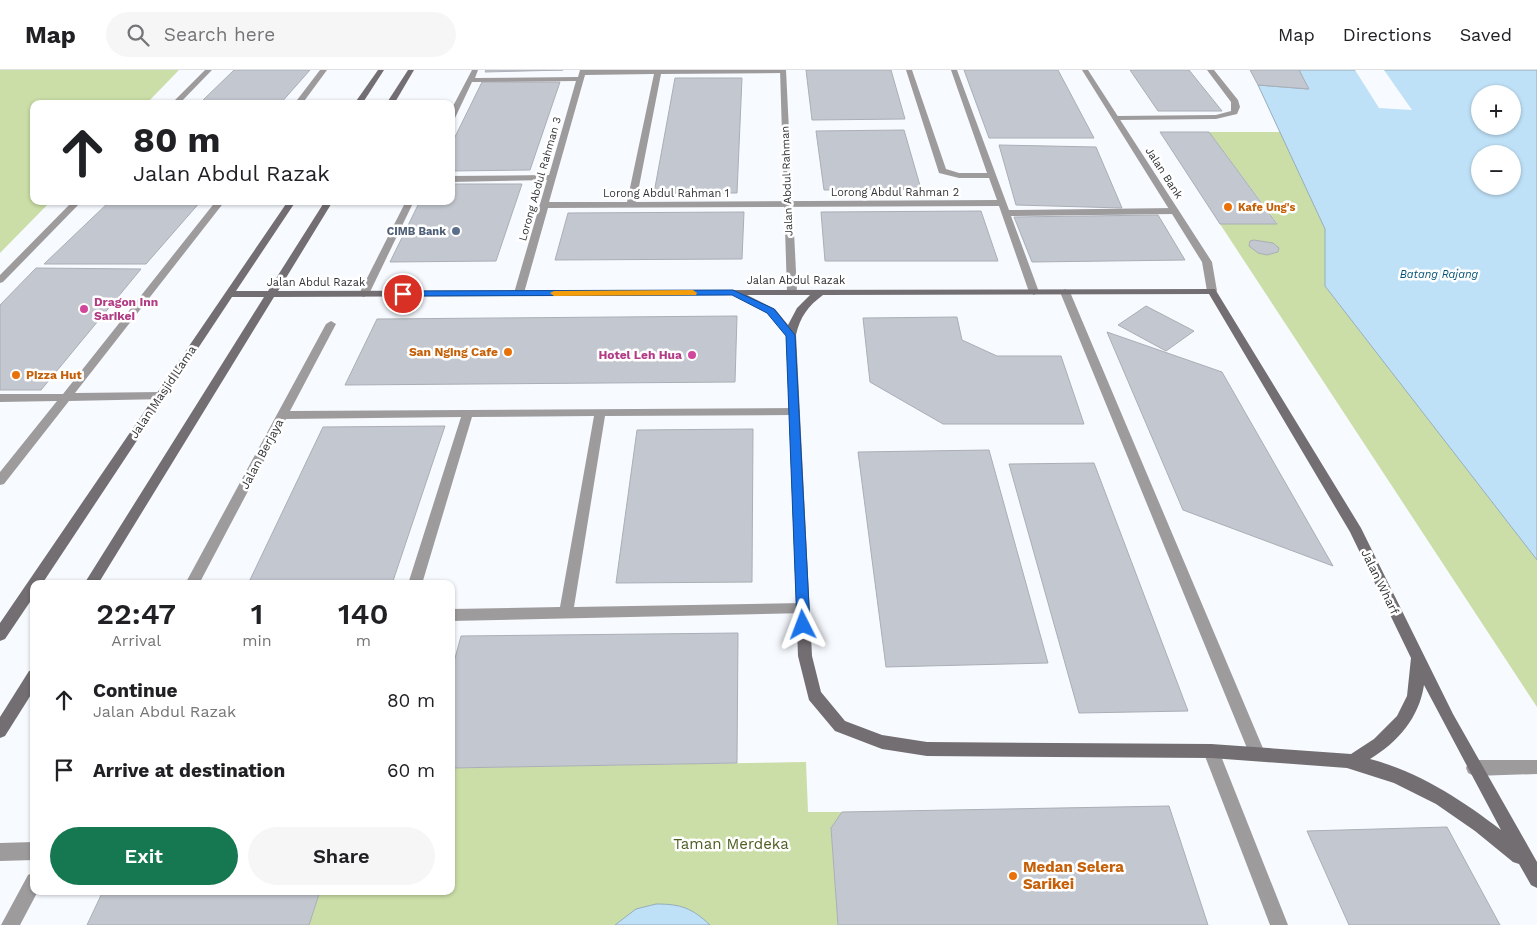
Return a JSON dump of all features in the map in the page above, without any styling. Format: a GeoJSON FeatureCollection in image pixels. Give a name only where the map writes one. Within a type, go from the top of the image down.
{"type":"FeatureCollection","features":[{"type":"Feature","properties":{"kind":"street"},"geometry":{"type":"LineString","coordinates":[[179,100],[209,70]]}},
{"type":"Feature","properties":{"kind":"street"},"geometry":{"type":"LineString","coordinates":[[301,100],[324,70]]}},
{"type":"Feature","properties":{"kind":"street"},"geometry":{"type":"LineString","coordinates":[[361,100],[381,70]]}},
{"type":"Feature","properties":{"kind":"street"},"geometry":{"type":"LineString","coordinates":[[392,100],[411,70]]}},
{"type":"Feature","properties":{"kind":"street"},"geometry":{"type":"LineString","coordinates":[[455,110],[475,70]]}},
{"type":"Feature","properties":{"kind":"street"},"geometry":{"type":"LineString","coordinates":[[909,70],[942,171],[960,176],[992,175]]}},
{"type":"Feature","properties":{"kind":"street"},"geometry":{"type":"LineString","coordinates":[[954,70],[1034,292]]}},
{"type":"Feature","properties":{"kind":"street","name":"Jalan Bank"},"geometry":{"type":"LineString","coordinates":[[1085,70],[1207,262],[1212,291]]}},
{"type":"Feature","properties":{"kind":"street"},"geometry":{"type":"LineString","coordinates":[[1116,118],[1216,117],[1234,112],[1236,107],[1234,102],[1210,70]]}},
{"type":"Feature","properties":{"kind":"street"},"geometry":{"type":"LineString","coordinates":[[470,80],[658,71],[783,71]]}},
{"type":"Feature","properties":{"kind":"street"},"geometry":{"type":"LineString","coordinates":[[631,205],[658,71]]}},
{"type":"Feature","properties":{"kind":"street","name":"Jalan Abdul Rahman"},"geometry":{"type":"LineString","coordinates":[[783,71],[792,292]]}},
{"type":"Feature","properties":{"kind":"street","name":"Lorong Abdul Rahman 3"},"geometry":{"type":"LineString","coordinates":[[519,293],[582,74]]}},
{"type":"Feature","properties":{"kind":"street"},"geometry":{"type":"LineString","coordinates":[[455,179],[552,177]]}},
{"type":"Feature","properties":{"kind":"street","name":"Lorong Abdul Rahman 2"},"geometry":{"type":"LineString","coordinates":[[788,204],[1002,203]]}},
{"type":"Feature","properties":{"kind":"street","name":"Lorong Abdul Rahman 1"},"geometry":{"type":"LineString","coordinates":[[545,205],[788,204]]}},
{"type":"Feature","properties":{"kind":"street"},"geometry":{"type":"LineString","coordinates":[[0,280],[74,205]]}},
{"type":"Feature","properties":{"kind":"street"},"geometry":{"type":"LineString","coordinates":[[0,481],[218,205]]}},
{"type":"Feature","properties":{"kind":"street","name":"Jalan Masjid Lama"},"geometry":{"type":"LineString","coordinates":[[37,580],[289,205]]}},
{"type":"Feature","properties":{"kind":"street"},"geometry":{"type":"LineString","coordinates":[[93,580],[327,205]]}},
{"type":"Feature","properties":{"kind":"street"},"geometry":{"type":"LineString","coordinates":[[364,294],[408,205]]}},
{"type":"Feature","properties":{"kind":"street"},"geometry":{"type":"LineString","coordinates":[[1005,213],[1175,211]]}},
{"type":"Feature","properties":{"kind":"street","name":"Jalan Abdul Razak"},"geometry":{"type":"LineString","coordinates":[[230,294],[1212,291]]}},
{"type":"Feature","properties":{"kind":"street","name":"Jalan Wharf"},"geometry":{"type":"LineString","coordinates":[[1212,291],[1356,531],[1474,768],[1537,879]]}},
{"type":"Feature","properties":{"kind":"street"},"geometry":{"type":"LineString","coordinates":[[733,292],[771,311],[791,335]]}},
{"type":"Feature","properties":{"kind":"street"},"geometry":{"type":"LineString","coordinates":[[821,292],[805,303],[800,309],[791,335],[794,411],[805,656],[814,695],[840,726],[882,742],[927,749],[1211,751],[1257,753],[1352,762],[1408,780],[1450,802],[1485,826],[1527,863]]}},
{"type":"Feature","properties":{"kind":"street"},"geometry":{"type":"LineString","coordinates":[[1065,292],[1257,753]]}},
{"type":"Feature","properties":{"kind":"street","name":"Jalan Berjaya"},"geometry":{"type":"LineString","coordinates":[[194,580],[331,324]]}},
{"type":"Feature","properties":{"kind":"street"},"geometry":{"type":"LineString","coordinates":[[0,398],[161,396]]}},
{"type":"Feature","properties":{"kind":"street"},"geometry":{"type":"LineString","coordinates":[[282,415],[794,411]]}},
{"type":"Feature","properties":{"kind":"street"},"geometry":{"type":"LineString","coordinates":[[566,613],[600,412]]}},
{"type":"Feature","properties":{"kind":"street"},"geometry":{"type":"LineString","coordinates":[[416,580],[468,414]]}},
{"type":"Feature","properties":{"kind":"street","name":"Jalan Masjid Lama"},"geometry":{"type":"LineString","coordinates":[[0,635],[30,590]]}},
{"type":"Feature","properties":{"kind":"street"},"geometry":{"type":"LineString","coordinates":[[455,615],[803,609]]}},
{"type":"Feature","properties":{"kind":"street"},"geometry":{"type":"LineString","coordinates":[[1352,762],[1378,748],[1400,726],[1413,700],[1418,658]]}},
{"type":"Feature","properties":{"kind":"street"},"geometry":{"type":"LineString","coordinates":[[0,731],[30,682]]}},
{"type":"Feature","properties":{"kind":"street"},"geometry":{"type":"LineString","coordinates":[[1211,751],[1279,925]]}},
{"type":"Feature","properties":{"kind":"street"},"geometry":{"type":"LineString","coordinates":[[1474,768],[1537,767]]}},
{"type":"Feature","properties":{"kind":"street"},"geometry":{"type":"LineString","coordinates":[[0,852],[30,851]]}},
{"type":"Feature","properties":{"kind":"street"},"geometry":{"type":"LineString","coordinates":[[10,925],[30,888]]}},
{"type":"Feature","properties":{"kind":"green space"},"geometry":{"type":"Polygon","coordinates":[[[0,70],[179,70],[150,100],[30,100],[30,205],[47,205],[0,253],[0,70]]]}},
{"type":"Feature","properties":{"kind":"green space"},"geometry":{"type":"Polygon","coordinates":[[[1209,132],[1281,132],[1325,229],[1325,286],[1537,560],[1537,707],[1220,224],[1277,223],[1209,132]]]}},
{"type":"Feature","properties":{"kind":"green space","name":"Taman Merdeka"},"geometry":{"type":"Polygon","coordinates":[[[806,762],[808,812],[842,812],[831,828],[838,925],[309,925],[319,895],[455,895],[455,768],[806,762]]]}},
{"type":"Feature","properties":{"kind":"water","name":"Batang Rajang"},"geometry":{"type":"Polygon","coordinates":[[[1299,70],[1537,70],[1537,560],[1325,286],[1325,229],[1258,85],[1308,89],[1299,70]]]}},
{"type":"Feature","properties":{"kind":"water"},"geometry":{"type":"Polygon","coordinates":[[[656,904],[686,908],[710,925],[615,925],[636,909],[656,904]]]}},
{"type":"Feature","properties":{"kind":"pier"},"geometry":{"type":"Polygon","coordinates":[[[1355,70],[1384,70],[1412,110],[1379,108],[1355,70]]]}},
{"type":"Feature","properties":{"kind":"building"},"geometry":{"type":"Polygon","coordinates":[[[234,70],[310,70],[284,100],[203,100],[234,70]]]}},
{"type":"Feature","properties":{"kind":"building"},"geometry":{"type":"Polygon","coordinates":[[[486,70],[563,70],[485,72],[486,70]]]}},
{"type":"Feature","properties":{"kind":"building"},"geometry":{"type":"Polygon","coordinates":[[[806,70],[891,70],[905,119],[812,120],[806,70]]]}},
{"type":"Feature","properties":{"kind":"building"},"geometry":{"type":"Polygon","coordinates":[[[964,70],[1058,70],[1094,138],[989,138],[964,70]]]}},
{"type":"Feature","properties":{"kind":"building"},"geometry":{"type":"Polygon","coordinates":[[[1130,70],[1189,70],[1222,111],[1158,111],[1130,70]]]}},
{"type":"Feature","properties":{"kind":"building"},"geometry":{"type":"Polygon","coordinates":[[[1250,70],[1299,70],[1309,89],[1258,85],[1250,70]]]}},
{"type":"Feature","properties":{"kind":"building"},"geometry":{"type":"Polygon","coordinates":[[[675,78],[742,78],[737,193],[654,193],[675,78]]]}},
{"type":"Feature","properties":{"kind":"building"},"geometry":{"type":"Polygon","coordinates":[[[482,82],[560,82],[530,170],[455,171],[455,137],[482,82]]]}},
{"type":"Feature","properties":{"kind":"building"},"geometry":{"type":"Polygon","coordinates":[[[904,130],[921,189],[824,190],[816,131],[904,130]]]}},
{"type":"Feature","properties":{"kind":"building"},"geometry":{"type":"Polygon","coordinates":[[[1160,132],[1209,132],[1277,224],[1220,224],[1160,132]]]}},
{"type":"Feature","properties":{"kind":"building"},"geometry":{"type":"Polygon","coordinates":[[[999,145],[1096,147],[1122,208],[1016,205],[999,145]]]}},
{"type":"Feature","properties":{"kind":"building","name":"CIMB Bank"},"geometry":{"type":"Polygon","coordinates":[[[455,184],[522,184],[496,261],[390,262],[418,205],[455,205],[455,184]]]}},
{"type":"Feature","properties":{"kind":"building"},"geometry":{"type":"Polygon","coordinates":[[[106,205],[198,205],[146,264],[44,264],[106,205]]]}},
{"type":"Feature","properties":{"kind":"building"},"geometry":{"type":"Polygon","coordinates":[[[981,211],[998,261],[825,261],[821,212],[981,211]]]}},
{"type":"Feature","properties":{"kind":"building"},"geometry":{"type":"Polygon","coordinates":[[[744,212],[742,259],[555,260],[568,213],[744,212]]]}},
{"type":"Feature","properties":{"kind":"building"},"geometry":{"type":"Polygon","coordinates":[[[1158,215],[1185,260],[1032,262],[1014,217],[1158,215]]]}},
{"type":"Feature","properties":{"kind":"building"},"geometry":{"type":"Polygon","coordinates":[[[1250,241],[1273,243],[1279,248],[1278,252],[1267,255],[1258,253],[1249,246],[1250,241]]]}},
{"type":"Feature","properties":{"kind":"building"},"geometry":{"type":"Polygon","coordinates":[[[36,268],[141,269],[41,390],[0,390],[0,305],[36,268]]]}},
{"type":"Feature","properties":{"kind":"building"},"geometry":{"type":"Polygon","coordinates":[[[1146,306],[1194,331],[1166,351],[1118,325],[1146,306]]]}},
{"type":"Feature","properties":{"kind":"building"},"geometry":{"type":"Polygon","coordinates":[[[737,316],[735,382],[345,385],[377,319],[737,316]]]}},
{"type":"Feature","properties":{"kind":"building"},"geometry":{"type":"Polygon","coordinates":[[[957,317],[962,340],[997,356],[1061,356],[1084,424],[943,424],[870,382],[863,318],[957,317]]]}},
{"type":"Feature","properties":{"kind":"building"},"geometry":{"type":"Polygon","coordinates":[[[1107,332],[1222,372],[1333,566],[1183,510],[1107,332]]]}},
{"type":"Feature","properties":{"kind":"building"},"geometry":{"type":"Polygon","coordinates":[[[445,426],[393,580],[250,580],[323,427],[445,426]]]}},
{"type":"Feature","properties":{"kind":"building"},"geometry":{"type":"Polygon","coordinates":[[[753,429],[752,582],[616,583],[637,430],[753,429]]]}},
{"type":"Feature","properties":{"kind":"building"},"geometry":{"type":"Polygon","coordinates":[[[989,450],[1048,663],[886,667],[858,452],[989,450]]]}},
{"type":"Feature","properties":{"kind":"building"},"geometry":{"type":"Polygon","coordinates":[[[1094,463],[1188,711],[1079,713],[1009,464],[1094,463]]]}},
{"type":"Feature","properties":{"kind":"building"},"geometry":{"type":"Polygon","coordinates":[[[738,633],[737,763],[455,768],[455,658],[461,636],[738,633]]]}},
{"type":"Feature","properties":{"kind":"building","name":"Medan Selera Sarikei"},"geometry":{"type":"Polygon","coordinates":[[[1169,806],[1208,925],[838,925],[831,828],[842,812],[1169,806]]]}},
{"type":"Feature","properties":{"kind":"building"},"geometry":{"type":"Polygon","coordinates":[[[1447,827],[1500,925],[1349,925],[1307,831],[1447,827]]]}},
{"type":"Feature","properties":{"kind":"building"},"geometry":{"type":"Polygon","coordinates":[[[101,895],[319,895],[309,925],[87,925],[101,895]]]}},
{"type":"Feature","properties":{"kind":"slow traffic"},"geometry":{"type":"LineString","coordinates":[[554,293],[693,293]]}},
{"type":"Feature","properties":{"kind":"place","name":"Kafe Ung's"},"geometry":{"type":"Point","coordinates":[1228,207]}},
{"type":"Feature","properties":{"kind":"place","name":"CIMB Bank"},"geometry":{"type":"Point","coordinates":[456,231]}},
{"type":"Feature","properties":{"kind":"place","name":"Dragon Inn Sarikei"},"geometry":{"type":"Point","coordinates":[84,309]}},
{"type":"Feature","properties":{"kind":"place","name":"San Nging Cafe"},"geometry":{"type":"Point","coordinates":[508,352]}},
{"type":"Feature","properties":{"kind":"place","name":"Hotel Leh Hua"},"geometry":{"type":"Point","coordinates":[692,355]}},
{"type":"Feature","properties":{"kind":"place","name":"Pizza Hut"},"geometry":{"type":"Point","coordinates":[16,375]}},
{"type":"Feature","properties":{"kind":"place","name":"Medan Selera Sarikei"},"geometry":{"type":"Point","coordinates":[1013,876]}},
{"type":"Feature","properties":{"kind":"route"},"geometry":{"type":"LineString","coordinates":[[403,294],[733,292],[771,311],[791,335],[803,625]]}}]}
